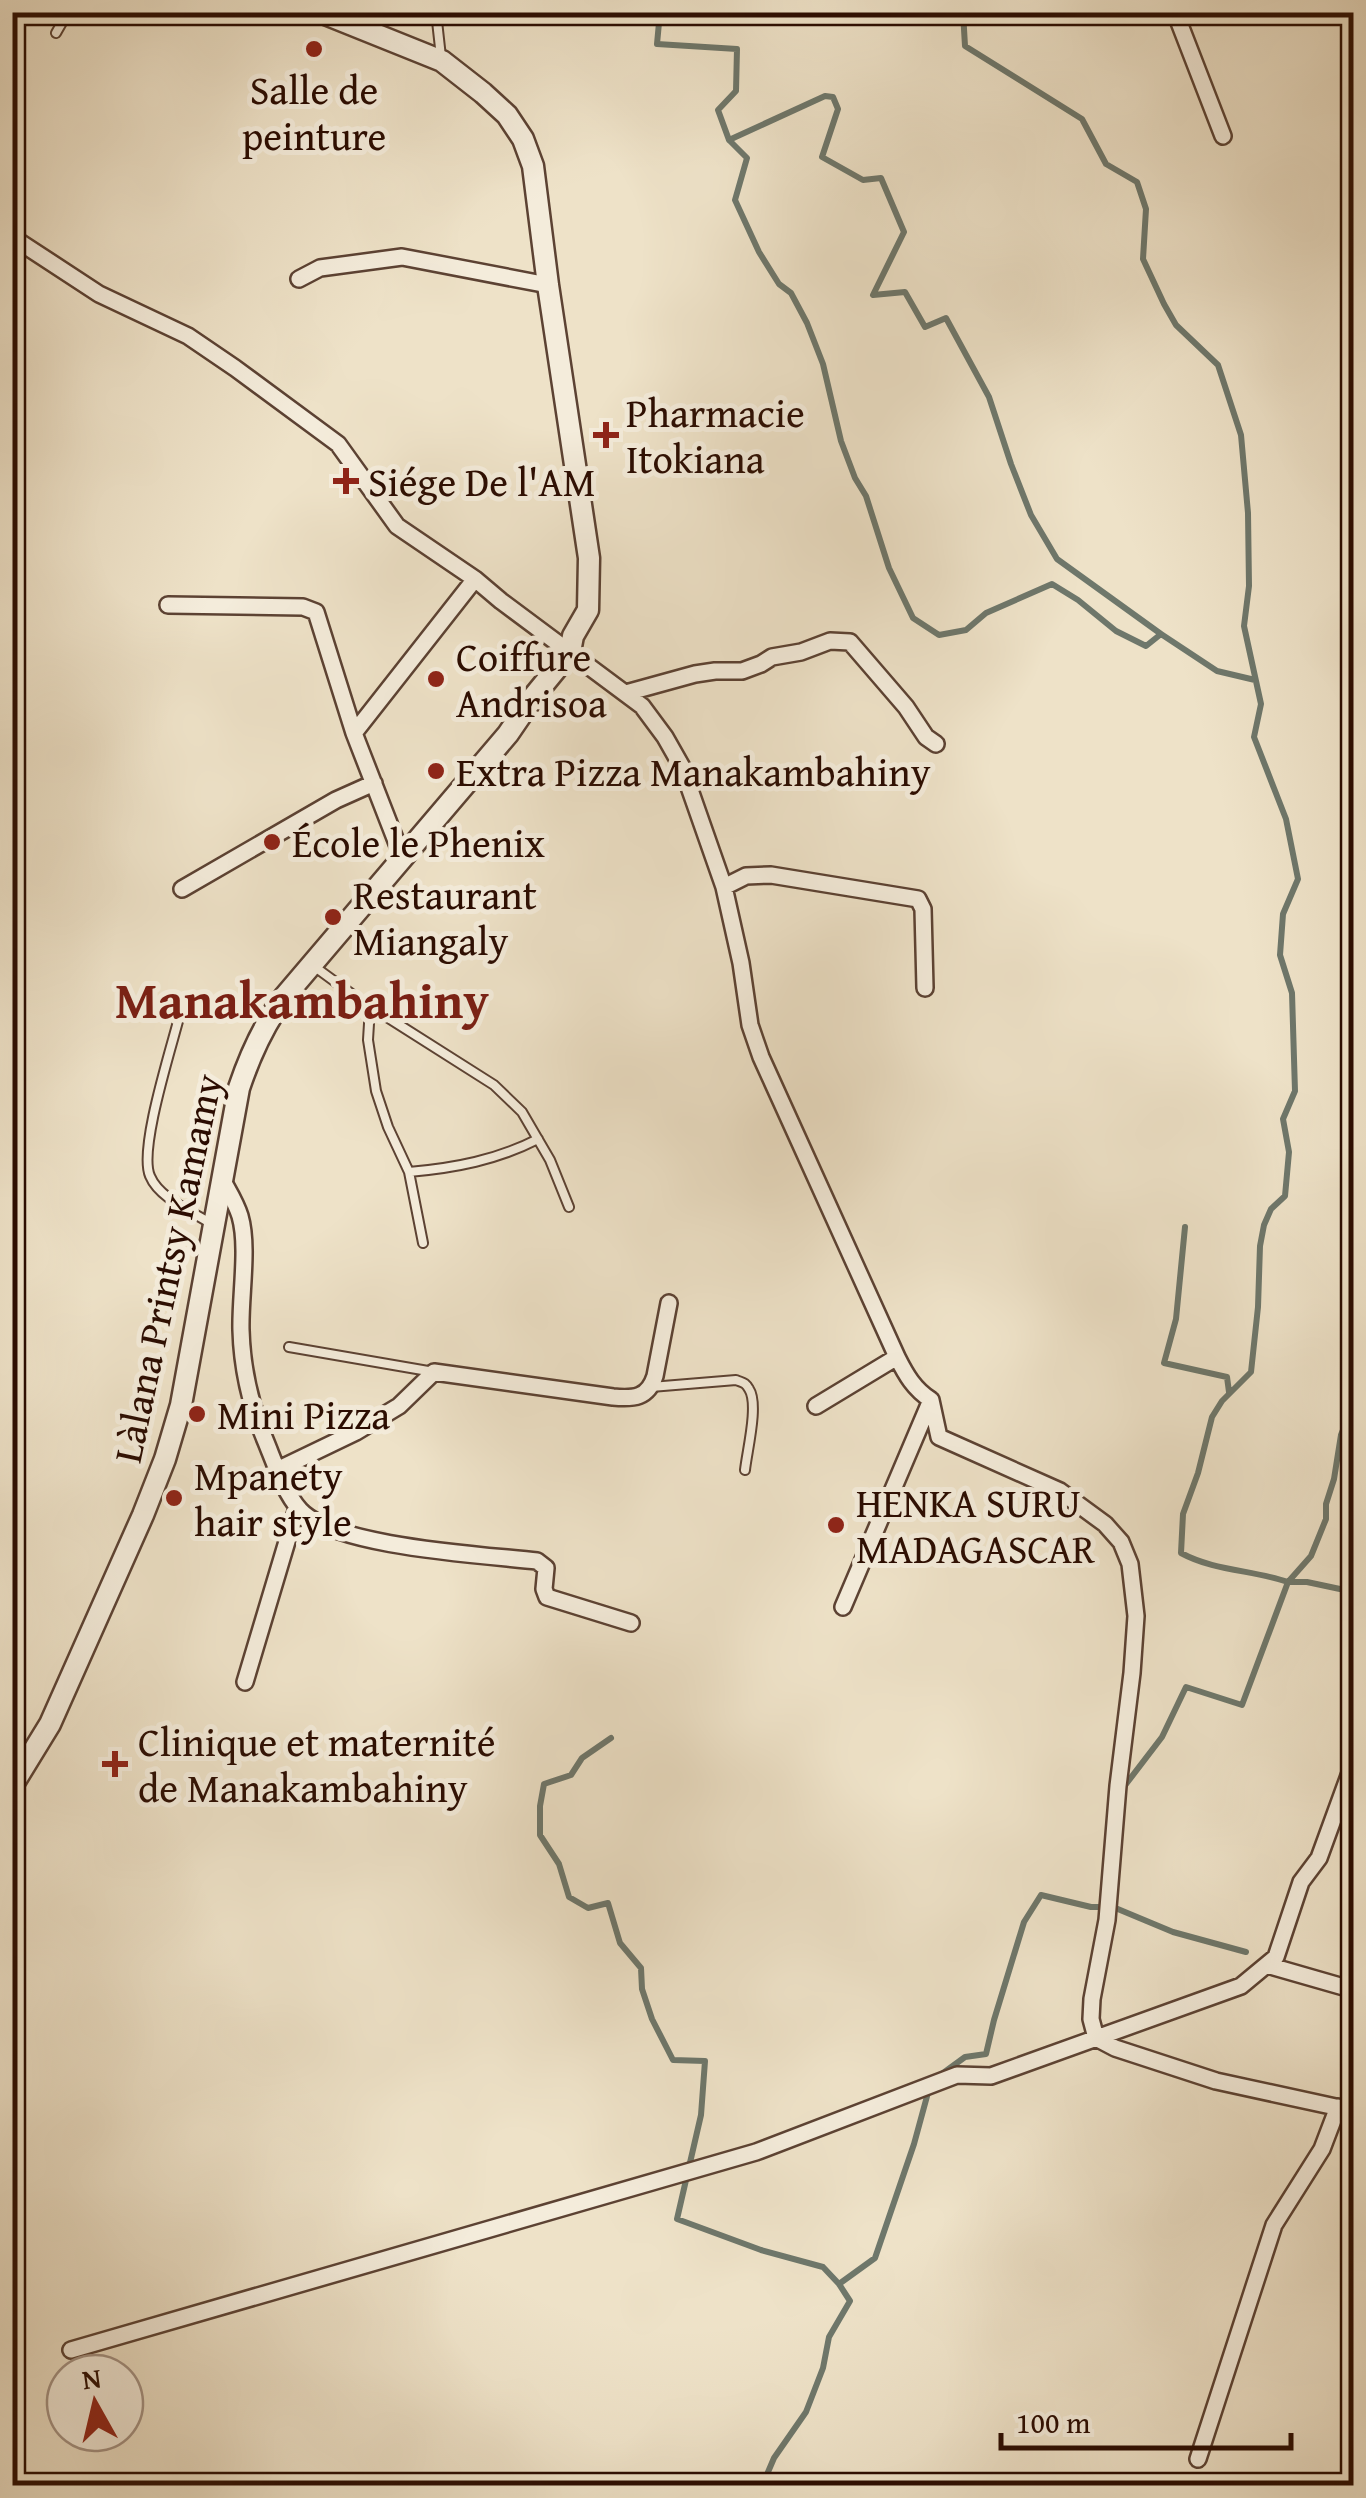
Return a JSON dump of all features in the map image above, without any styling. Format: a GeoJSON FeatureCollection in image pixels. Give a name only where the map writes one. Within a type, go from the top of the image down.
{"type":"FeatureCollection","features":[{"type":"Feature","properties":{"kind":"street","name":"Làlana Printsy Kamamy"},"geometry":{"type":"LineString","coordinates":[[12,1786],[50,1724],[165,1459],[181,1405],[239,1088],[247,1063],[271,1015],[508,734],[570,652],[573,636],[588,610],[589,558],[533,166],[523,139],[507,115],[442,61],[320,12]]}},
{"type":"Feature","properties":{"kind":"street"},"geometry":{"type":"LineString","coordinates":[[1175,12],[1223,136]]}},
{"type":"Feature","properties":{"kind":"street"},"geometry":{"type":"LineString","coordinates":[[12,237],[99,294],[188,336],[236,368],[338,444],[398,526],[475,578],[642,706],[682,768],[724,887],[750,1024],[761,1057],[906,1376],[931,1400],[938,1436],[1060,1491],[1121,1542],[1130,1564],[1136,1616],[1107,1920],[1092,1999],[1091,2019],[1096,2038],[1115,2048],[1216,2081],[1346,2109],[1274,2225],[1198,2459]]}},
{"type":"Feature","properties":{"kind":"street"},"geometry":{"type":"LineString","coordinates":[[299,278],[320,268],[402,256],[548,284]]}},
{"type":"Feature","properties":{"kind":"street"},"geometry":{"type":"LineString","coordinates":[[354,733],[475,578]]}},
{"type":"Feature","properties":{"kind":"street"},"geometry":{"type":"LineString","coordinates":[[168,604],[303,608],[316,612],[354,733],[403,858]]}},
{"type":"Feature","properties":{"kind":"street"},"geometry":{"type":"LineString","coordinates":[[626,694],[696,674],[742,671],[772,657],[830,642],[850,642],[906,707],[926,737],[936,744]]}},
{"type":"Feature","properties":{"kind":"street"},"geometry":{"type":"LineString","coordinates":[[182,889],[336,800],[374,783]]}},
{"type":"Feature","properties":{"kind":"street"},"geometry":{"type":"LineString","coordinates":[[724,887],[746,876],[771,876],[918,899],[923,909],[925,988]]}},
{"type":"Feature","properties":{"kind":"street"},"geometry":{"type":"LineString","coordinates":[[223,1181],[241,1220],[241,1342],[245,1370],[262,1432],[297,1508],[331,1529],[392,1544],[536,1561],[546,1568],[547,1597],[631,1623]]}},
{"type":"Feature","properties":{"kind":"street"},"geometry":{"type":"LineString","coordinates":[[277,1470],[356,1432],[399,1406],[434,1372],[633,1399],[651,1387],[670,1302]]}},
{"type":"Feature","properties":{"kind":"street"},"geometry":{"type":"LineString","coordinates":[[816,1406],[897,1357]]}},
{"type":"Feature","properties":{"kind":"street"},"geometry":{"type":"LineString","coordinates":[[843,1607],[931,1400]]}},
{"type":"Feature","properties":{"kind":"street"},"geometry":{"type":"LineString","coordinates":[[245,1682],[297,1508]]}},
{"type":"Feature","properties":{"kind":"street"},"geometry":{"type":"LineString","coordinates":[[71,2350],[756,2152],[957,2075],[991,2076],[1242,1986],[1276,1957],[1301,1882],[1319,1858],[1354,1762]]}},
{"type":"Feature","properties":{"kind":"street"},"geometry":{"type":"LineString","coordinates":[[1267,1965],[1354,1990]]}},
{"type":"Feature","properties":{"kind":"lane"},"geometry":{"type":"LineString","coordinates":[[56,33],[68,12]]}},
{"type":"Feature","properties":{"kind":"lane"},"geometry":{"type":"LineString","coordinates":[[436,12],[442,61]]}},
{"type":"Feature","properties":{"kind":"lane"},"geometry":{"type":"LineString","coordinates":[[312,964],[370,1006],[494,1084],[522,1112],[538,1138],[569,1207]]}},
{"type":"Feature","properties":{"kind":"lane"},"geometry":{"type":"LineString","coordinates":[[370,1006],[368,1040],[376,1090],[409,1172],[423,1243]]}},
{"type":"Feature","properties":{"kind":"lane"},"geometry":{"type":"LineString","coordinates":[[181,1010],[146,1158],[150,1178],[167,1197],[214,1225]]}},
{"type":"Feature","properties":{"kind":"lane"},"geometry":{"type":"LineString","coordinates":[[409,1172],[479,1162],[538,1138]]}},
{"type":"Feature","properties":{"kind":"lane"},"geometry":{"type":"LineString","coordinates":[[289,1347],[434,1372]]}},
{"type":"Feature","properties":{"kind":"lane"},"geometry":{"type":"LineString","coordinates":[[651,1387],[736,1380],[746,1384],[754,1405],[744,1470]]}},
{"type":"Feature","properties":{"kind":"waterway"},"geometry":{"type":"LineString","coordinates":[[660,12],[657,44],[737,49],[736,91],[718,110],[729,140],[747,158],[735,200],[759,252],[779,284],[791,293],[807,323],[823,364],[841,441],[866,496],[889,568],[913,618],[939,635],[966,630],[986,613],[1052,584],[1116,631],[1146,646],[1161,634],[1217,671],[1255,680]]}},
{"type":"Feature","properties":{"kind":"waterway"},"geometry":{"type":"LineString","coordinates":[[963,12],[965,46],[1082,119],[1106,164],[1137,182],[1146,209],[1143,259],[1176,325],[1218,365],[1241,435],[1248,513],[1249,586],[1244,626],[1261,704],[1254,737],[1286,819],[1298,879],[1283,914],[1280,955],[1292,993],[1295,1091],[1283,1119],[1289,1152],[1285,1196],[1271,1209],[1264,1225],[1251,1372],[1212,1417],[1183,1514],[1181,1553],[1288,1582],[1242,1705],[1186,1687],[1162,1737],[1123,1788]]}},
{"type":"Feature","properties":{"kind":"waterway"},"geometry":{"type":"LineString","coordinates":[[729,140],[825,96],[833,97],[838,109],[822,157],[863,180],[881,178],[904,232],[873,295],[905,292],[925,327],[946,318],[989,397],[1031,515],[1057,559],[1161,634]]}},
{"type":"Feature","properties":{"kind":"waterway"},"geometry":{"type":"LineString","coordinates":[[1185,1227],[1176,1319],[1164,1363],[1227,1377],[1229,1392]]}},
{"type":"Feature","properties":{"kind":"waterway"},"geometry":{"type":"LineString","coordinates":[[1288,1582],[1311,1556],[1326,1519],[1341,1435],[1354,1403]]}},
{"type":"Feature","properties":{"kind":"waterway"},"geometry":{"type":"LineString","coordinates":[[1288,1582],[1354,1592]]}},
{"type":"Feature","properties":{"kind":"waterway"},"geometry":{"type":"LineString","coordinates":[[611,1738],[582,1758],[571,1775],[544,1784],[540,1835],[559,1864],[569,1897],[588,1908],[608,1903],[620,1943],[641,1968],[642,1989],[652,2019],[673,2060],[705,2061],[701,2115],[677,2219],[761,2250],[823,2267],[839,2284]]}},
{"type":"Feature","properties":{"kind":"waterway"},"geometry":{"type":"LineString","coordinates":[[939,2076],[965,2057],[986,2054],[1024,1922],[1041,1895],[1105,1907]]}},
{"type":"Feature","properties":{"kind":"waterway"},"geometry":{"type":"LineString","coordinates":[[1113,1907],[1173,1932],[1246,1952]]}},
{"type":"Feature","properties":{"kind":"waterway"},"geometry":{"type":"LineString","coordinates":[[762,2486],[774,2458],[806,2412],[823,2368],[829,2337],[850,2301],[839,2284],[875,2258],[929,2089]]}},
{"type":"Feature","properties":{"kind":"place","name":"Salle de peinture"},"geometry":{"type":"Point","coordinates":[314,49]}},
{"type":"Feature","properties":{"kind":"place","name":"Pharmacie Itokiana"},"geometry":{"type":"Point","coordinates":[606,435]}},
{"type":"Feature","properties":{"kind":"place","name":"Siége De l'AM"},"geometry":{"type":"Point","coordinates":[346,481]}},
{"type":"Feature","properties":{"kind":"place","name":"Coiffure Andrisoa"},"geometry":{"type":"Point","coordinates":[436,679]}},
{"type":"Feature","properties":{"kind":"place","name":"Extra Pizza Manakambahiny"},"geometry":{"type":"Point","coordinates":[436,771]}},
{"type":"Feature","properties":{"kind":"place","name":"École le Phenix"},"geometry":{"type":"Point","coordinates":[272,842]}},
{"type":"Feature","properties":{"kind":"place","name":"Restaurant Miangaly"},"geometry":{"type":"Point","coordinates":[333,917]}},
{"type":"Feature","properties":{"kind":"place","name":"Mini Pizza"},"geometry":{"type":"Point","coordinates":[197,1414]}},
{"type":"Feature","properties":{"kind":"place","name":"Mpanety hair style"},"geometry":{"type":"Point","coordinates":[174,1498]}},
{"type":"Feature","properties":{"kind":"place","name":"HENKA SURU MADAGASCAR"},"geometry":{"type":"Point","coordinates":[836,1525]}},
{"type":"Feature","properties":{"kind":"place","name":"Clinique et maternité de Manakambahiny"},"geometry":{"type":"Point","coordinates":[115,1764]}},
{"type":"Feature","properties":{"kind":"district","name":"Manakambahiny"},"geometry":{"type":"Point","coordinates":[302,999]}}]}
